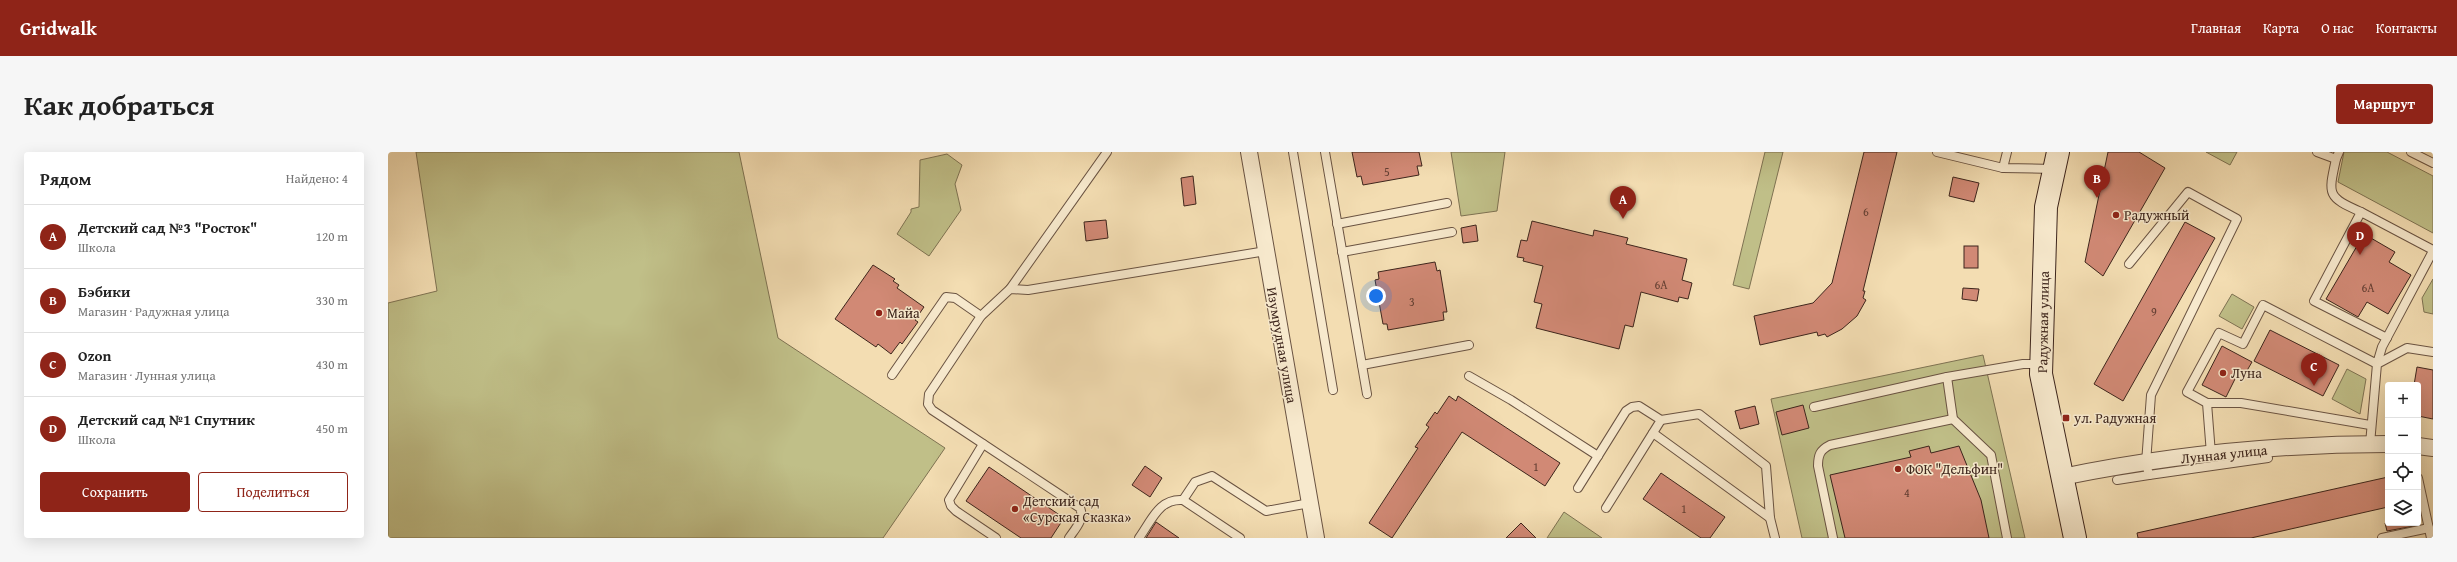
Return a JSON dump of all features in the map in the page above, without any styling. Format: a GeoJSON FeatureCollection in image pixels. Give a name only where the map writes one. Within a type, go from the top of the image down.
{"type":"FeatureCollection","features":[{"type":"Feature","properties":{"kind":"main road","name":"Радужная улица"},"geometry":{"type":"LineString","coordinates":[[2057,160],[2046,207],[2040,364],[2075,538]]}},
{"type":"Feature","properties":{"kind":"street","name":"Изумрудная улица"},"geometry":{"type":"LineString","coordinates":[[1249,152],[1316,538]]}},
{"type":"Feature","properties":{"kind":"street","name":"Лунная улица"},"geometry":{"type":"LineString","coordinates":[[2062,477],[2148,469],[2211,454],[2296,446],[2385,444]]}},
{"type":"Feature","properties":{"kind":"street"},"geometry":{"type":"LineString","coordinates":[[2421,446],[2433,448]]}},
{"type":"Feature","properties":{"kind":"lane"},"geometry":{"type":"LineString","coordinates":[[1069,538],[1081,520],[1082,513],[1080,508],[932,410],[928,399],[981,316],[1010,288],[1107,152]]}},
{"type":"Feature","properties":{"kind":"lane"},"geometry":{"type":"LineString","coordinates":[[1293,152],[1333,390]]}},
{"type":"Feature","properties":{"kind":"lane"},"geometry":{"type":"LineString","coordinates":[[1325,152],[1367,394]]}},
{"type":"Feature","properties":{"kind":"lane"},"geometry":{"type":"LineString","coordinates":[[1937,152],[2003,168],[2057,160]]}},
{"type":"Feature","properties":{"kind":"lane"},"geometry":{"type":"LineString","coordinates":[[2003,168],[2007,152]]}},
{"type":"Feature","properties":{"kind":"lane"},"geometry":{"type":"LineString","coordinates":[[2317,152],[2338,156],[2330,186],[2337,202],[2361,212],[2433,251],[2387,338],[2377,364],[2370,425],[2370,444]]}},
{"type":"Feature","properties":{"kind":"lane"},"geometry":{"type":"LineString","coordinates":[[2411,152],[2433,163]]}},
{"type":"Feature","properties":{"kind":"lane"},"geometry":{"type":"LineString","coordinates":[[2128,264],[2188,192],[2237,219],[2151,395],[2148,469]]}},
{"type":"Feature","properties":{"kind":"lane"},"geometry":{"type":"LineString","coordinates":[[1337,224],[1447,203]]}},
{"type":"Feature","properties":{"kind":"lane"},"geometry":{"type":"LineString","coordinates":[[2361,212],[2314,301],[2387,338]]}},
{"type":"Feature","properties":{"kind":"lane"},"geometry":{"type":"LineString","coordinates":[[1342,252],[1452,232]]}},
{"type":"Feature","properties":{"kind":"lane"},"geometry":{"type":"LineString","coordinates":[[1010,288],[1028,290],[1266,251]]}},
{"type":"Feature","properties":{"kind":"lane"},"geometry":{"type":"LineString","coordinates":[[892,375],[946,297],[955,298],[981,316]]}},
{"type":"Feature","properties":{"kind":"lane"},"geometry":{"type":"LineString","coordinates":[[2370,425],[2241,403],[2207,402],[2187,392],[2219,333],[2242,344],[2263,305],[2377,364]]}},
{"type":"Feature","properties":{"kind":"lane"},"geometry":{"type":"LineString","coordinates":[[1362,365],[1469,345]]}},
{"type":"Feature","properties":{"kind":"lane"},"geometry":{"type":"LineString","coordinates":[[2377,364],[2407,348],[2433,352]]}},
{"type":"Feature","properties":{"kind":"lane"},"geometry":{"type":"LineString","coordinates":[[1814,407],[1947,377],[2023,364],[2040,364]]}},
{"type":"Feature","properties":{"kind":"lane"},"geometry":{"type":"LineString","coordinates":[[1469,376],[1511,400],[1598,456]]}},
{"type":"Feature","properties":{"kind":"lane"},"geometry":{"type":"LineString","coordinates":[[1947,377],[1953,419],[1991,455],[2007,538]]}},
{"type":"Feature","properties":{"kind":"lane"},"geometry":{"type":"LineString","coordinates":[[2207,402],[2211,454]]}},
{"type":"Feature","properties":{"kind":"lane"},"geometry":{"type":"LineString","coordinates":[[1578,488],[1632,406],[1639,406],[1661,420],[1699,414],[1766,466],[1770,518],[1775,538]]}},
{"type":"Feature","properties":{"kind":"lane"},"geometry":{"type":"LineString","coordinates":[[1833,538],[1818,466],[1818,456],[1822,449],[1830,445],[1953,419]]}},
{"type":"Feature","properties":{"kind":"lane"},"geometry":{"type":"LineString","coordinates":[[1606,508],[1661,420]]}},
{"type":"Feature","properties":{"kind":"lane"},"geometry":{"type":"LineString","coordinates":[[1653,433],[1770,518]]}},
{"type":"Feature","properties":{"kind":"lane"},"geometry":{"type":"LineString","coordinates":[[983,444],[949,500],[951,506],[956,511],[996,538]]}},
{"type":"Feature","properties":{"kind":"lane"},"geometry":{"type":"LineString","coordinates":[[2117,480],[2148,469],[2268,458]]}},
{"type":"Feature","properties":{"kind":"lane"},"geometry":{"type":"LineString","coordinates":[[1183,500],[1195,482],[1212,476],[1266,511],[1310,503]]}},
{"type":"Feature","properties":{"kind":"lane"},"geometry":{"type":"LineString","coordinates":[[2421,490],[2431,538]]}},
{"type":"Feature","properties":{"kind":"lane"},"geometry":{"type":"LineString","coordinates":[[1139,538],[1164,503],[1173,499],[1183,500],[1240,538]]}},
{"type":"Feature","properties":{"kind":"lane"},"geometry":{"type":"LineString","coordinates":[[2382,538],[2429,528]]}},
{"type":"Feature","properties":{"kind":"shaded area"},"geometry":{"type":"Polygon","coordinates":[[[416,152],[739,152],[778,338],[945,448],[883,538],[388,538],[388,303],[437,291],[416,152]]]}},
{"type":"Feature","properties":{"kind":"shaded area"},"geometry":{"type":"Polygon","coordinates":[[[1451,152],[1505,152],[1497,211],[1461,216],[1451,152]]]}},
{"type":"Feature","properties":{"kind":"shaded area"},"geometry":{"type":"Polygon","coordinates":[[[1765,152],[1783,152],[1749,289],[1733,285],[1765,152]]]}},
{"type":"Feature","properties":{"kind":"shaded area"},"geometry":{"type":"Polygon","coordinates":[[[2206,152],[2237,152],[2230,165],[2206,152]]]}},
{"type":"Feature","properties":{"kind":"shaded area"},"geometry":{"type":"Polygon","coordinates":[[[2344,152],[2387,152],[2433,176],[2433,233],[2338,182],[2344,152]]]}},
{"type":"Feature","properties":{"kind":"shaded area"},"geometry":{"type":"Polygon","coordinates":[[[947,154],[962,165],[955,184],[961,210],[929,256],[897,234],[911,212],[911,209],[919,207],[920,160],[947,154]]]}},
{"type":"Feature","properties":{"kind":"shaded area"},"geometry":{"type":"Polygon","coordinates":[[[2433,279],[2433,314],[2424,312],[2422,298],[2433,279]]]}},
{"type":"Feature","properties":{"kind":"shaded area"},"geometry":{"type":"Polygon","coordinates":[[[2232,294],[2254,307],[2242,329],[2219,316],[2232,294]]]}},
{"type":"Feature","properties":{"kind":"shaded area","name":"ФОК \"Дельфин\""},"geometry":{"type":"Polygon","coordinates":[[[1983,355],[2025,538],[1802,538],[1771,399],[1983,355]]]}},
{"type":"Feature","properties":{"kind":"shaded area"},"geometry":{"type":"Polygon","coordinates":[[[2347,369],[2366,379],[2360,414],[2332,399],[2347,369]]]}},
{"type":"Feature","properties":{"kind":"shaded area"},"geometry":{"type":"Polygon","coordinates":[[[1564,512],[1602,538],[1547,538],[1564,512]]]}},
{"type":"Feature","properties":{"kind":"building"},"geometry":{"type":"Polygon","coordinates":[[[1352,152],[1419,152],[1422,166],[1417,166],[1419,175],[1363,185],[1361,176],[1357,177],[1352,152]]]}},
{"type":"Feature","properties":{"kind":"building"},"geometry":{"type":"Polygon","coordinates":[[[1864,152],[1897,152],[1863,291],[1865,291],[1863,298],[1866,300],[1857,316],[1842,329],[1827,337],[1825,334],[1818,336],[1817,332],[1760,345],[1754,316],[1813,303],[1832,283],[1864,152]]]}},
{"type":"Feature","properties":{"kind":"building","name":"Радужный"},"geometry":{"type":"Polygon","coordinates":[[[2108,152],[2139,152],[2165,168],[2103,276],[2085,262],[2108,152]]]}},
{"type":"Feature","properties":{"kind":"building"},"geometry":{"type":"Polygon","coordinates":[[[1193,176],[1196,204],[1184,206],[1181,178],[1193,176]]]}},
{"type":"Feature","properties":{"kind":"building"},"geometry":{"type":"Polygon","coordinates":[[[1953,177],[1979,183],[1974,202],[1949,196],[1953,177]]]}},
{"type":"Feature","properties":{"kind":"building"},"geometry":{"type":"Polygon","coordinates":[[[1106,220],[1108,238],[1086,241],[1084,222],[1106,220]]]}},
{"type":"Feature","properties":{"kind":"building"},"geometry":{"type":"Polygon","coordinates":[[[1532,221],[1593,236],[1594,230],[1628,238],[1626,244],[1687,259],[1682,280],[1692,283],[1688,299],[1679,297],[1678,302],[1641,292],[1633,327],[1625,325],[1619,349],[1536,328],[1542,304],[1534,302],[1543,266],[1523,261],[1524,258],[1517,257],[1521,240],[1527,241],[1532,221]]]}},
{"type":"Feature","properties":{"kind":"building"},"geometry":{"type":"Polygon","coordinates":[[[2185,222],[2215,238],[2123,401],[2094,384],[2185,222]]]}},
{"type":"Feature","properties":{"kind":"building"},"geometry":{"type":"Polygon","coordinates":[[[1476,225],[1478,241],[1463,243],[1461,228],[1476,225]]]}},
{"type":"Feature","properties":{"kind":"building"},"geometry":{"type":"Polygon","coordinates":[[[2364,234],[2395,252],[2389,262],[2411,275],[2388,314],[2367,302],[2358,317],[2326,299],[2364,234]]]}},
{"type":"Feature","properties":{"kind":"building"},"geometry":{"type":"Polygon","coordinates":[[[1964,246],[1978,246],[1978,268],[1964,268],[1964,246]]]}},
{"type":"Feature","properties":{"kind":"building"},"geometry":{"type":"Polygon","coordinates":[[[1435,262],[1437,271],[1440,270],[1447,312],[1443,312],[1444,320],[1388,330],[1387,324],[1383,324],[1375,280],[1379,279],[1378,272],[1435,262]]]}},
{"type":"Feature","properties":{"kind":"building","name":"Майа"},"geometry":{"type":"Polygon","coordinates":[[[873,265],[895,279],[893,281],[899,285],[897,288],[924,307],[915,320],[918,322],[902,344],[900,342],[891,354],[878,344],[876,347],[835,319],[873,265]]]}},
{"type":"Feature","properties":{"kind":"building"},"geometry":{"type":"Polygon","coordinates":[[[1963,288],[1979,289],[1977,301],[1962,299],[1963,288]]]}},
{"type":"Feature","properties":{"kind":"building"},"geometry":{"type":"Polygon","coordinates":[[[2270,330],[2339,365],[2323,396],[2254,361],[2270,330]]]}},
{"type":"Feature","properties":{"kind":"building","name":"Луна"},"geometry":{"type":"Polygon","coordinates":[[[2222,346],[2252,362],[2245,374],[2239,371],[2226,397],[2202,385],[2222,346]]]}},
{"type":"Feature","properties":{"kind":"building"},"geometry":{"type":"Polygon","coordinates":[[[2417,367],[2433,370],[2433,419],[2421,417],[2421,382],[2414,382],[2417,367]]]}},
{"type":"Feature","properties":{"kind":"building"},"geometry":{"type":"Polygon","coordinates":[[[1449,396],[1456,401],[1458,396],[1560,463],[1545,486],[1462,432],[1392,538],[1369,523],[1418,448],[1415,447],[1429,427],[1426,425],[1435,412],[1437,414],[1449,396]]]}},
{"type":"Feature","properties":{"kind":"building"},"geometry":{"type":"Polygon","coordinates":[[[1803,405],[1809,428],[1782,435],[1776,412],[1803,405]]]}},
{"type":"Feature","properties":{"kind":"building"},"geometry":{"type":"Polygon","coordinates":[[[1755,406],[1759,424],[1740,429],[1735,411],[1755,406]]]}},
{"type":"Feature","properties":{"kind":"building"},"geometry":{"type":"Polygon","coordinates":[[[1929,446],[1931,453],[1959,446],[1981,500],[1989,538],[1845,538],[1830,475],[1911,457],[1909,451],[1929,446]]]}},
{"type":"Feature","properties":{"kind":"building"},"geometry":{"type":"Polygon","coordinates":[[[1145,466],[1162,478],[1150,497],[1132,485],[1145,466]]]}},
{"type":"Feature","properties":{"kind":"building","name":"Детский сад «Сурская Сказка»"},"geometry":{"type":"Polygon","coordinates":[[[989,467],[1064,518],[1051,538],[1021,538],[966,501],[989,467]]]}},
{"type":"Feature","properties":{"kind":"building"},"geometry":{"type":"Polygon","coordinates":[[[1661,473],[1725,517],[1710,538],[1701,538],[1643,499],[1661,473]]]}},
{"type":"Feature","properties":{"kind":"building"},"geometry":{"type":"Polygon","coordinates":[[[2385,478],[2385,508],[2251,538],[2138,538],[2137,533],[2385,478]]]}},
{"type":"Feature","properties":{"kind":"building"},"geometry":{"type":"Polygon","coordinates":[[[1156,522],[1179,538],[1146,538],[1156,522]]]}},
{"type":"Feature","properties":{"kind":"building"},"geometry":{"type":"Polygon","coordinates":[[[1521,523],[1536,538],[1506,538],[1521,523]]]}},
{"type":"Feature","properties":{"kind":"building"},"geometry":{"type":"Polygon","coordinates":[[[2386,526],[2414,526],[2387,531],[2386,526]]]}},
{"type":"Feature","properties":{"kind":"place","name":"Бэбики"},"geometry":{"type":"Point","coordinates":[2097,198]}},
{"type":"Feature","properties":{"kind":"place","name":"Радужный"},"geometry":{"type":"Point","coordinates":[2116,215]}},
{"type":"Feature","properties":{"kind":"place","name":"Детский сад №3 \"Росток\""},"geometry":{"type":"Point","coordinates":[1623,219]}},
{"type":"Feature","properties":{"kind":"place","name":"Детский сад №1 Спутник"},"geometry":{"type":"Point","coordinates":[2360,255]}},
{"type":"Feature","properties":{"kind":"place","name":"Майа"},"geometry":{"type":"Point","coordinates":[879,313]}},
{"type":"Feature","properties":{"kind":"place","name":"Луна"},"geometry":{"type":"Point","coordinates":[2223,373]}},
{"type":"Feature","properties":{"kind":"place","name":"Ozon"},"geometry":{"type":"Point","coordinates":[2314,386]}},
{"type":"Feature","properties":{"kind":"place","name":"ул. Радужная"},"geometry":{"type":"Point","coordinates":[2066,418]}},
{"type":"Feature","properties":{"kind":"place","name":"ФОК \"Дельфин\""},"geometry":{"type":"Point","coordinates":[1898,469]}},
{"type":"Feature","properties":{"kind":"place","name":"Детский сад «Сурская Сказка»"},"geometry":{"type":"Point","coordinates":[1015,509]}}]}
